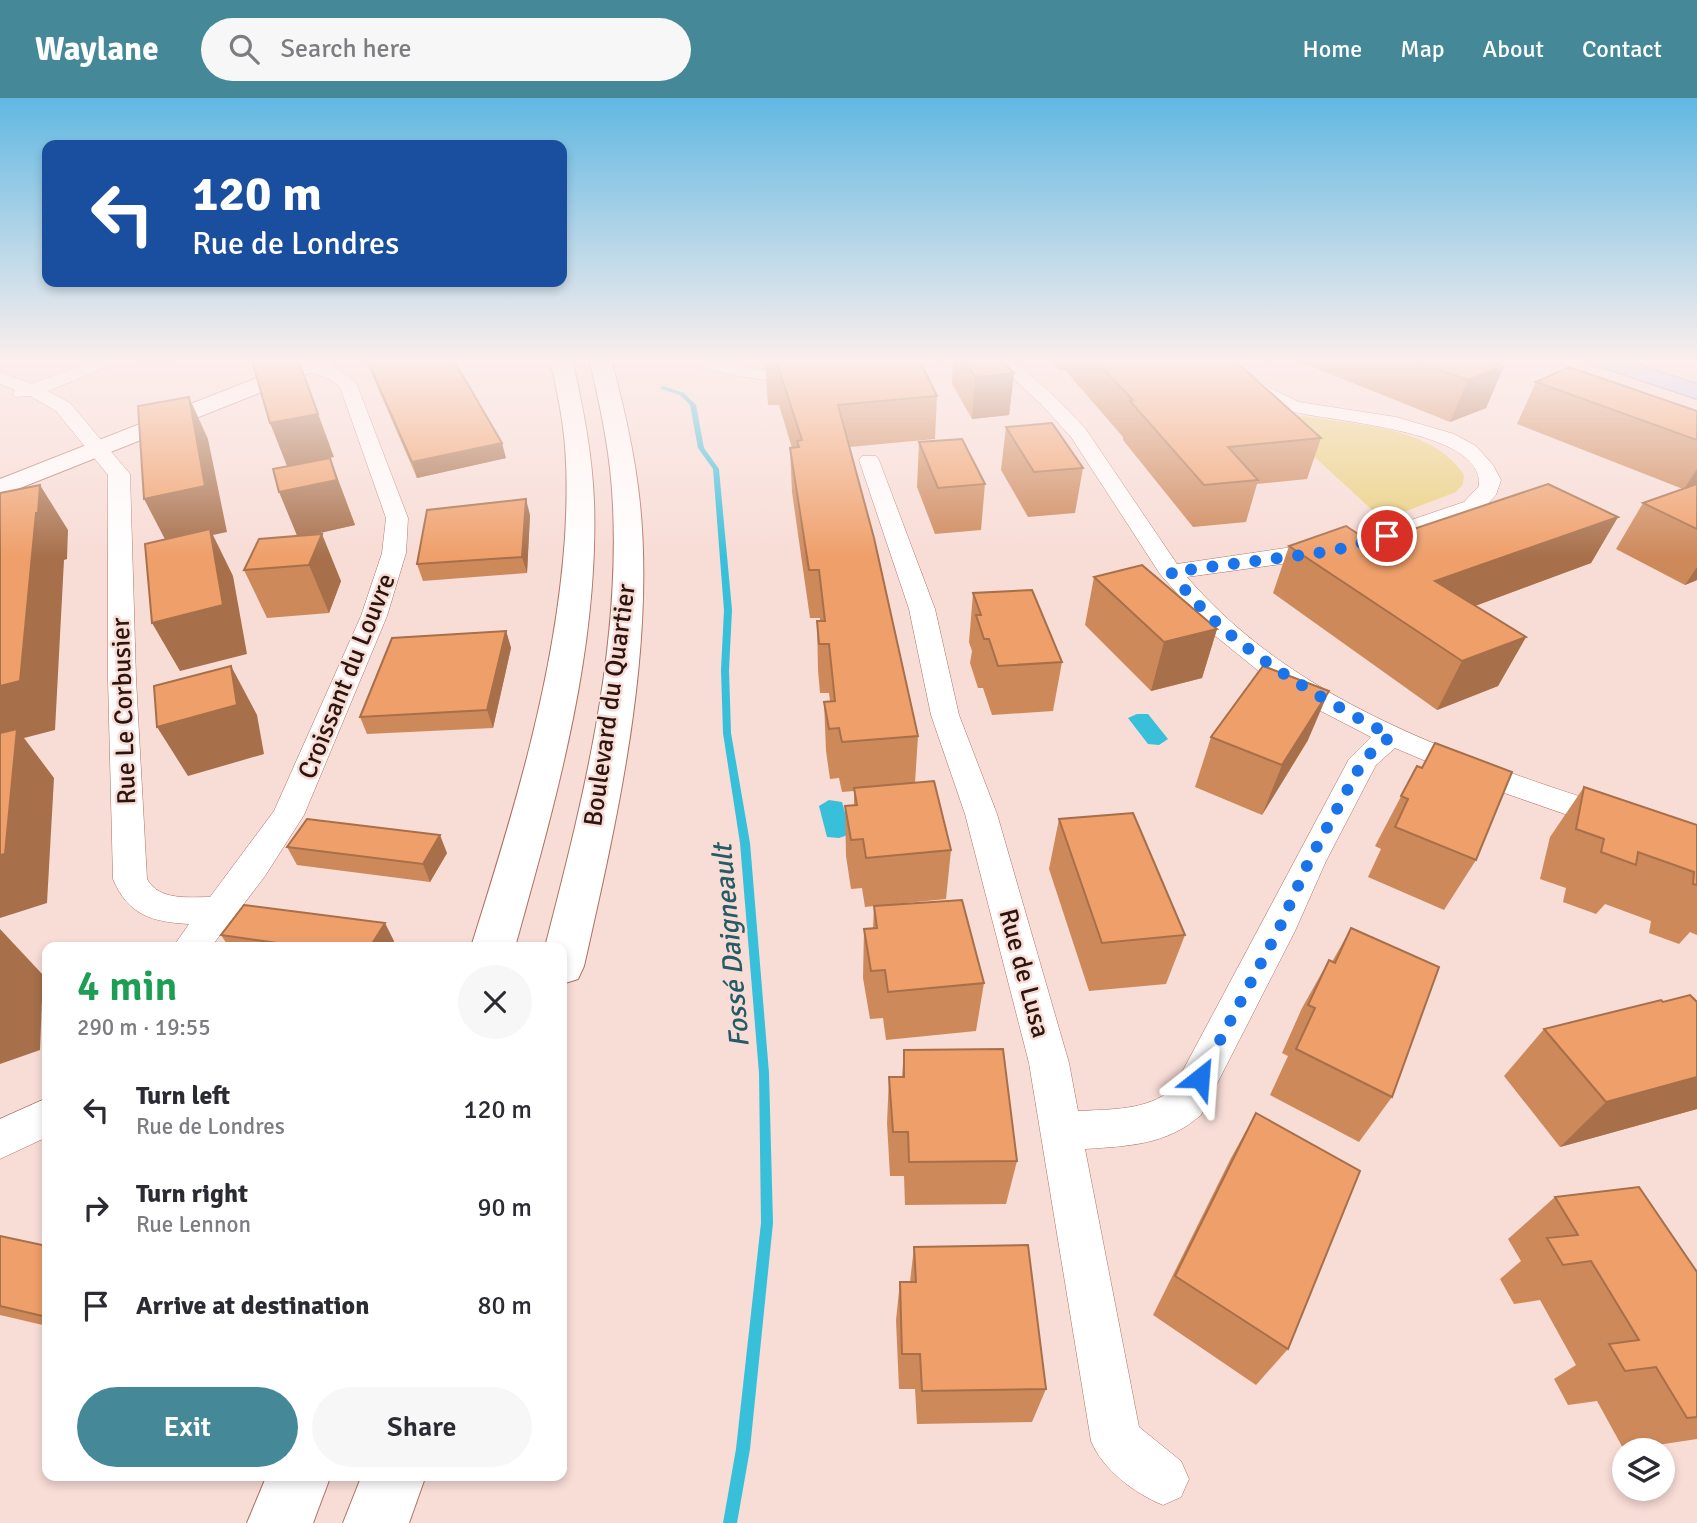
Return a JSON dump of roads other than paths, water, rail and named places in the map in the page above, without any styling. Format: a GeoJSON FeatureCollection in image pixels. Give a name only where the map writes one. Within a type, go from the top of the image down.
{"type":"FeatureCollection","features":[{"type":"Feature","properties":{"kind":"main road"},"geometry":{"type":"LineString","coordinates":[[0,488],[156,426]]}},
{"type":"Feature","properties":{"kind":"main road","name":"Boulevard du Quartier"},"geometry":{"type":"LineString","coordinates":[[494,942],[541,776],[570,624],[579,534],[575,426]]}},
{"type":"Feature","properties":{"kind":"main road","name":"Boulevard du Quartier"},"geometry":{"type":"LineString","coordinates":[[567,943],[603,779],[618,685],[626,596],[627,528],[624,472],[616,426]]}},
{"type":"Feature","properties":{"kind":"main road"},"geometry":{"type":"LineString","coordinates":[[280,1523],[297,1481]]}},
{"type":"Feature","properties":{"kind":"main road"},"geometry":{"type":"LineString","coordinates":[[376,1523],[392,1481]]}},
{"type":"Feature","properties":{"kind":"street","name":"Rue Le Corbusier"},"geometry":{"type":"LineString","coordinates":[[78,426],[116,469],[120,481],[120,616],[130,879],[134,892],[148,903],[169,908],[219,911]]}},
{"type":"Feature","properties":{"kind":"street","name":"Croissant du Louvre"},"geometry":{"type":"LineString","coordinates":[[195,942],[253,867],[293,805],[374,616],[397,538],[394,507],[363,426]]}},
{"type":"Feature","properties":{"kind":"street"},"geometry":{"type":"LineString","coordinates":[[1071,426],[1088,445],[1154,550],[1171,572],[1207,613],[1266,662],[1391,736],[1519,788],[1635,827]]}},
{"type":"Feature","properties":{"kind":"street"},"geometry":{"type":"LineString","coordinates":[[1171,572],[1332,551],[1366,543],[1472,507],[1487,496],[1491,484],[1489,473],[1479,460],[1442,437],[1409,426]]}},
{"type":"Feature","properties":{"kind":"street","name":"Rue de Lusa"},"geometry":{"type":"LineString","coordinates":[[869,460],[919,603],[945,715],[981,814],[1049,1063],[1116,1441],[1163,1479]]}},
{"type":"Feature","properties":{"kind":"street"},"geometry":{"type":"LineString","coordinates":[[1063,1132],[1124,1127],[1168,1118],[1187,1102],[1278,931],[1309,861],[1364,759],[1391,736]]}},
{"type":"Feature","properties":{"kind":"street"},"geometry":{"type":"LineString","coordinates":[[0,1140],[42,1119]]}},
{"type":"Feature","properties":{"kind":"water"},"geometry":{"type":"Polygon","coordinates":[[[1137,714],[1148,714],[1168,739],[1159,745],[1148,744],[1128,718],[1137,714]]]}},
{"type":"Feature","properties":{"kind":"water"},"geometry":{"type":"Polygon","coordinates":[[[829,800],[842,802],[851,834],[839,838],[827,837],[819,806],[829,800]]]}},
{"type":"Feature","properties":{"kind":"waterway","name":"Fossé Daigneault"},"geometry":{"type":"LineString","coordinates":[[697,426],[701,448],[716,469],[728,610],[725,670],[727,733],[745,843],[764,1073],[767,1223],[743,1449],[730,1523]]}}]}
